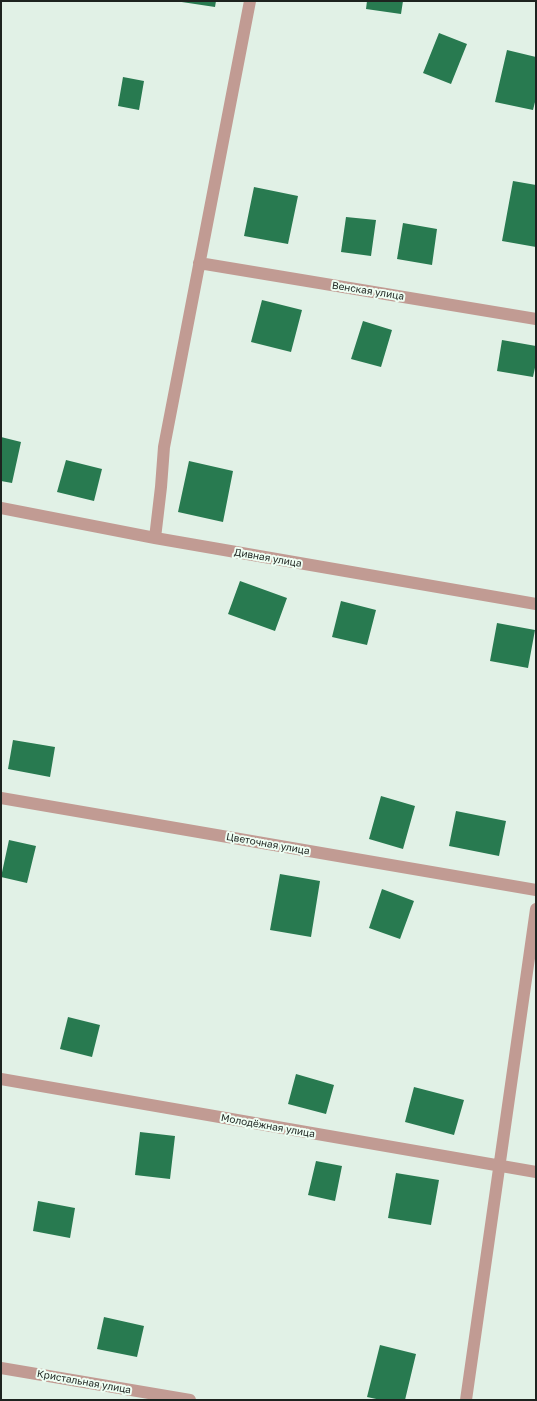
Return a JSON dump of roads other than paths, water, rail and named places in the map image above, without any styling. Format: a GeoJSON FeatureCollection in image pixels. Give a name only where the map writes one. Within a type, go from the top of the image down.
{"type":"FeatureCollection","features":[{"type":"Feature","properties":{"kind":"street"},"geometry":{"type":"LineString","coordinates":[[155,538],[164,447],[250,1]]}},
{"type":"Feature","properties":{"kind":"street","name":"Венская улица"},"geometry":{"type":"LineString","coordinates":[[199,263],[536,319]]}},
{"type":"Feature","properties":{"kind":"street","name":"Дивная улица"},"geometry":{"type":"LineString","coordinates":[[1,508],[155,538],[536,604]]}},
{"type":"Feature","properties":{"kind":"street","name":"Цветочная улица"},"geometry":{"type":"LineString","coordinates":[[1,798],[536,890]]}},
{"type":"Feature","properties":{"kind":"street"},"geometry":{"type":"LineString","coordinates":[[466,1400],[536,909]]}},
{"type":"Feature","properties":{"kind":"street","name":"Молодёжная улица"},"geometry":{"type":"LineString","coordinates":[[1,1079],[536,1172]]}},
{"type":"Feature","properties":{"kind":"street","name":"Кристальная улица"},"geometry":{"type":"LineString","coordinates":[[1,1368],[190,1400]]}}]}
